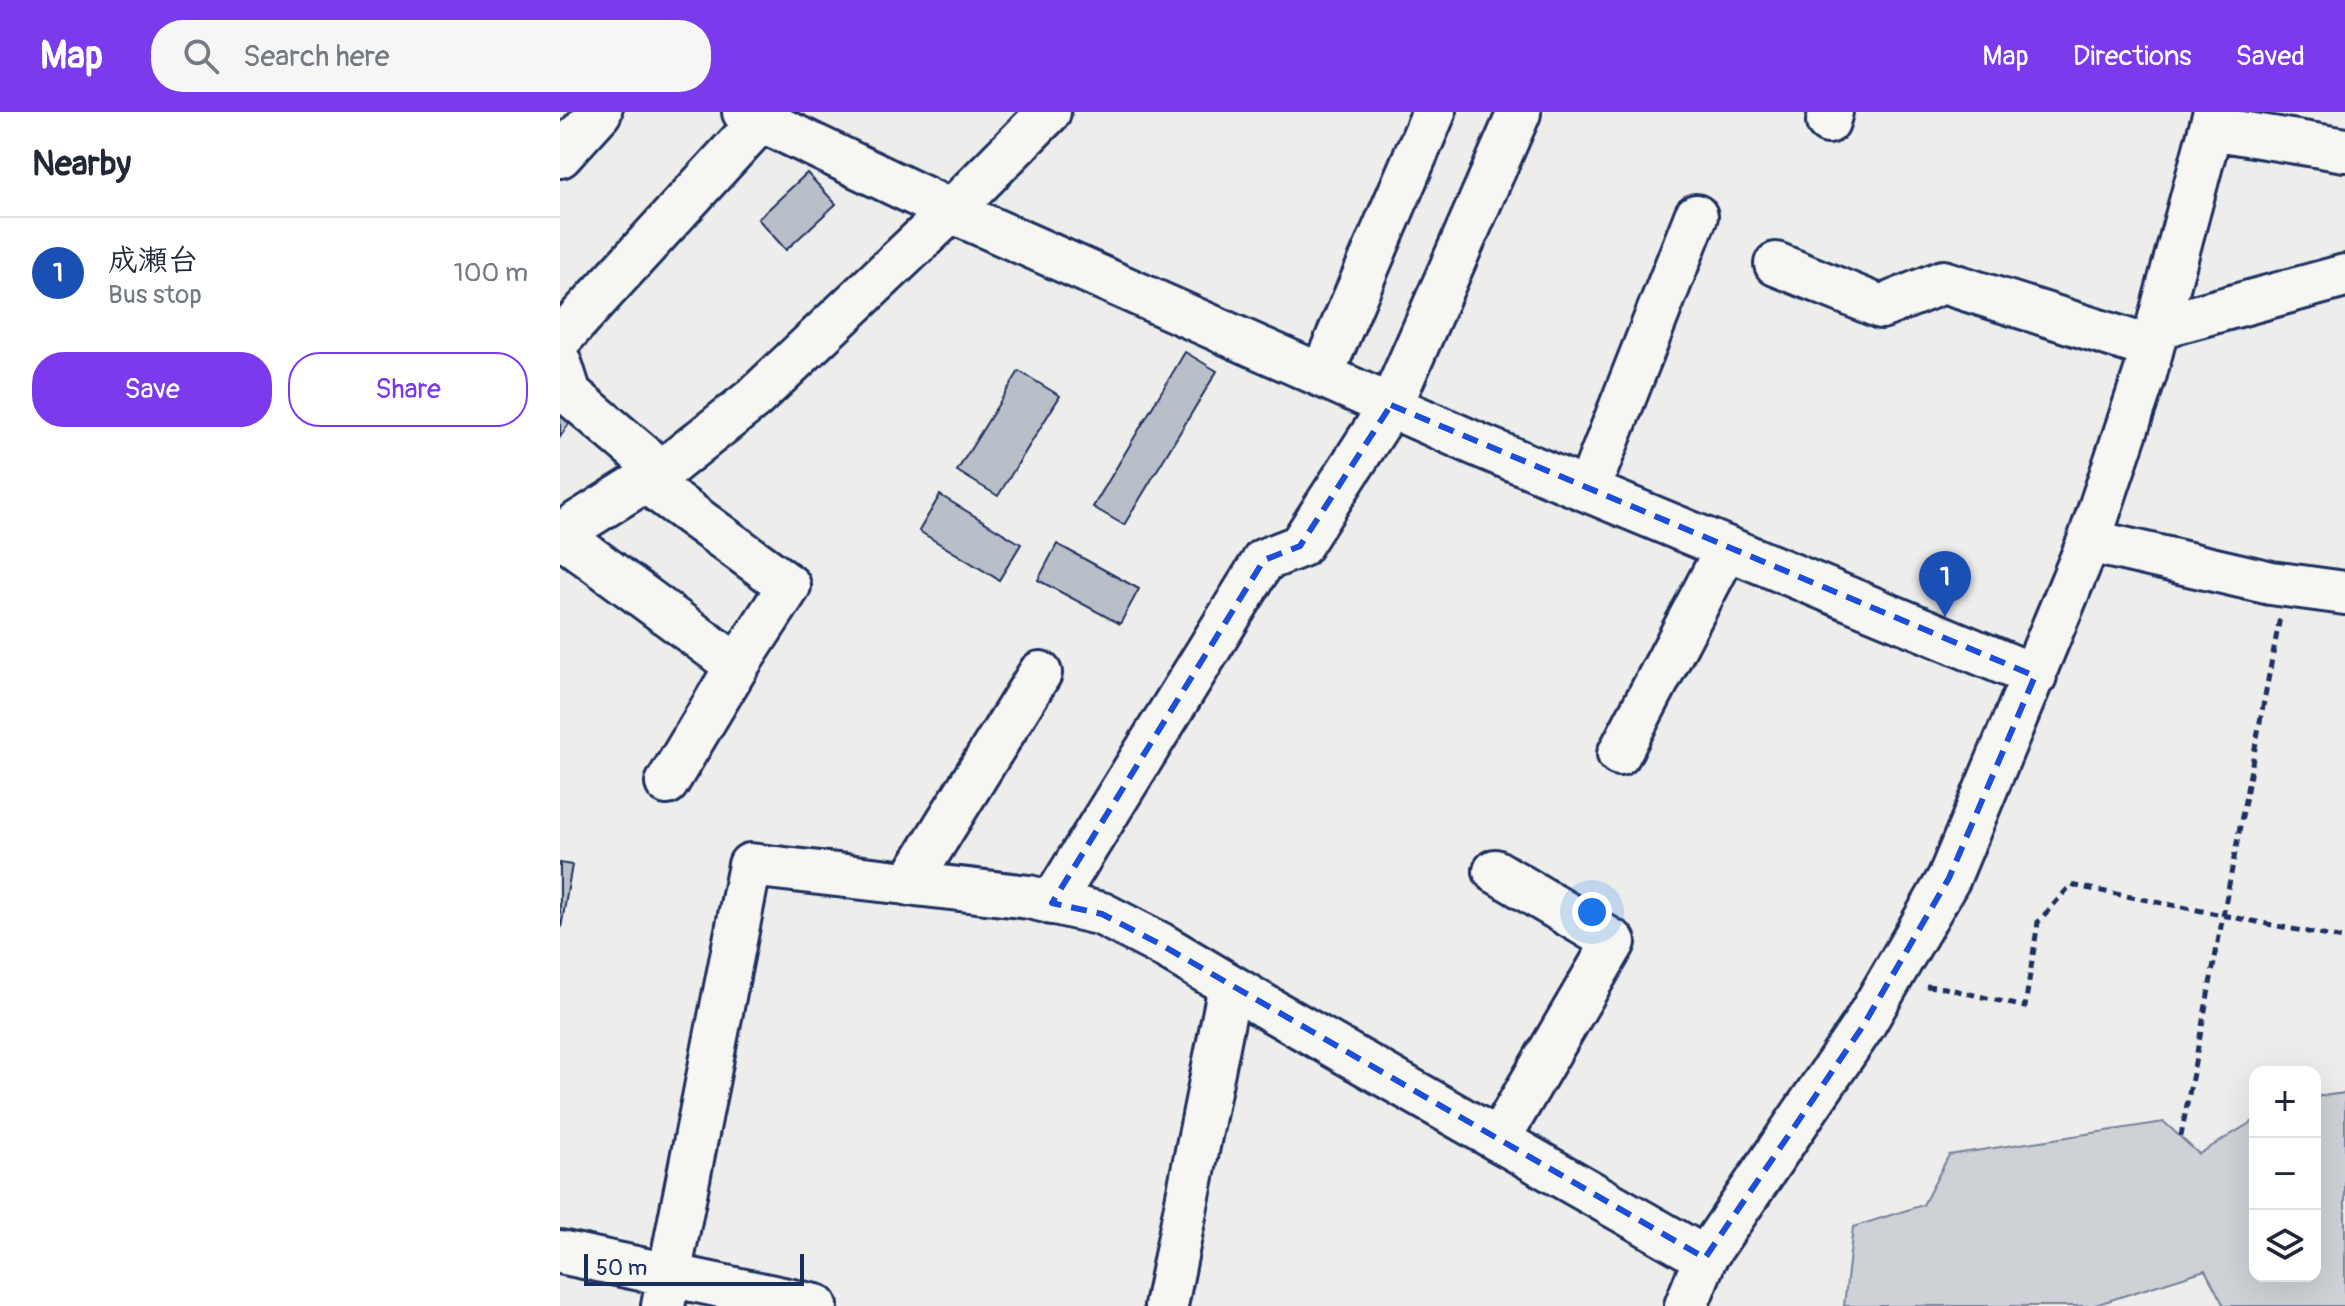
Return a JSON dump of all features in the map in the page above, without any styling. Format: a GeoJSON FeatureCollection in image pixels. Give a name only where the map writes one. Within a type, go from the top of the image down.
{"type":"FeatureCollection","features":[{"type":"Feature","properties":{"kind":"street"},"geometry":{"type":"LineString","coordinates":[[560,156],[600,112]]}},
{"type":"Feature","properties":{"kind":"street"},"geometry":{"type":"LineString","coordinates":[[737,666],[560,535],[653,476],[753,399],[951,211],[1049,112]]}},
{"type":"Feature","properties":{"kind":"street"},"geometry":{"type":"LineString","coordinates":[[1322,374],[1434,112]]}},
{"type":"Feature","properties":{"kind":"street"},"geometry":{"type":"LineString","coordinates":[[1052,903],[1264,560],[1300,546],[1391,405],[1519,113]]}},
{"type":"Feature","properties":{"kind":"street"},"geometry":{"type":"LineString","coordinates":[[560,339],[752,116],[951,211],[1476,444],[2035,676]]}},
{"type":"Feature","properties":{"kind":"street"},"geometry":{"type":"LineString","coordinates":[[1686,1306],[1705,1258],[1863,1026],[1949,878],[2089,541],[2145,374],[2213,120],[2345,150]]}},
{"type":"Feature","properties":{"kind":"street"},"geometry":{"type":"LineString","coordinates":[[1588,490],[1696,216]]}},
{"type":"Feature","properties":{"kind":"street"},"geometry":{"type":"LineString","coordinates":[[1776,264],[1881,307],[1943,282],[2155,338],[2345,276]]}},
{"type":"Feature","properties":{"kind":"street"},"geometry":{"type":"LineString","coordinates":[[560,363],[570,394],[653,476],[789,586],[667,783]]}},
{"type":"Feature","properties":{"kind":"street"},"geometry":{"type":"LineString","coordinates":[[2089,541],[2286,585],[2345,593]]}},
{"type":"Feature","properties":{"kind":"street"},"geometry":{"type":"LineString","coordinates":[[1619,754],[1727,548]]}},
{"type":"Feature","properties":{"kind":"street"},"geometry":{"type":"LineString","coordinates":[[909,884],[1040,673]]}},
{"type":"Feature","properties":{"kind":"street"},"geometry":{"type":"LineString","coordinates":[[666,1290],[750,865],[1029,897],[1102,914],[1160,944],[1705,1258]]}},
{"type":"Feature","properties":{"kind":"street"},"geometry":{"type":"LineString","coordinates":[[1495,871],[1614,942],[1498,1140]]}},
{"type":"Feature","properties":{"kind":"street"},"geometry":{"type":"LineString","coordinates":[[1166,1306],[1230,986]]}},
{"type":"Feature","properties":{"kind":"street"},"geometry":{"type":"LineString","coordinates":[[560,1252],[666,1290],[816,1306]]}},
{"type":"Feature","properties":{"kind":"path"},"geometry":{"type":"LineString","coordinates":[[2181,1136],[2286,585]]}},
{"type":"Feature","properties":{"kind":"path"},"geometry":{"type":"LineString","coordinates":[[1889,982],[1945,988],[2025,1007],[2038,922],[2071,885],[2343,939]]}},
{"type":"Feature","properties":{"kind":"highlighted area"},"geometry":{"type":"Polygon","coordinates":[[[1391,405],[2035,676],[1949,878],[1863,1026],[1705,1258],[1160,944],[1102,914],[1052,903],[1264,560],[1300,546],[1391,405]]]}},
{"type":"Feature","properties":{"kind":"shaded area"},"geometry":{"type":"Polygon","coordinates":[[[2345,1093],[2345,1306],[2224,1306],[2205,1270],[2092,1306],[1844,1306],[1853,1227],[1923,1205],[1949,1155],[2164,1122],[2199,1154],[2249,1124],[2249,1282],[2321,1282],[2321,1096],[2345,1093]]]}},
{"type":"Feature","properties":{"kind":"building"},"geometry":{"type":"Polygon","coordinates":[[[807,173],[836,204],[786,250],[758,219],[807,173]]]}},
{"type":"Feature","properties":{"kind":"building"},"geometry":{"type":"Polygon","coordinates":[[[1185,352],[1217,371],[1124,525],[1093,507],[1185,352]]]}},
{"type":"Feature","properties":{"kind":"building"},"geometry":{"type":"Polygon","coordinates":[[[1019,371],[1060,396],[998,496],[957,471],[1019,371]]]}},
{"type":"Feature","properties":{"kind":"building"},"geometry":{"type":"Polygon","coordinates":[[[560,409],[573,418],[560,437],[560,409]]]}},
{"type":"Feature","properties":{"kind":"building"},"geometry":{"type":"Polygon","coordinates":[[[940,495],[1021,544],[999,580],[919,531],[940,495]]]}},
{"type":"Feature","properties":{"kind":"building"},"geometry":{"type":"Polygon","coordinates":[[[1057,544],[1139,589],[1120,624],[1038,580],[1057,544]]]}},
{"type":"Feature","properties":{"kind":"building"},"geometry":{"type":"Polygon","coordinates":[[[560,863],[572,865],[561,928],[560,928],[560,863]]]}},
{"type":"Feature","properties":{"kind":"place","name":"成瀬台"},"geometry":{"type":"Point","coordinates":[1945,617]}}]}
